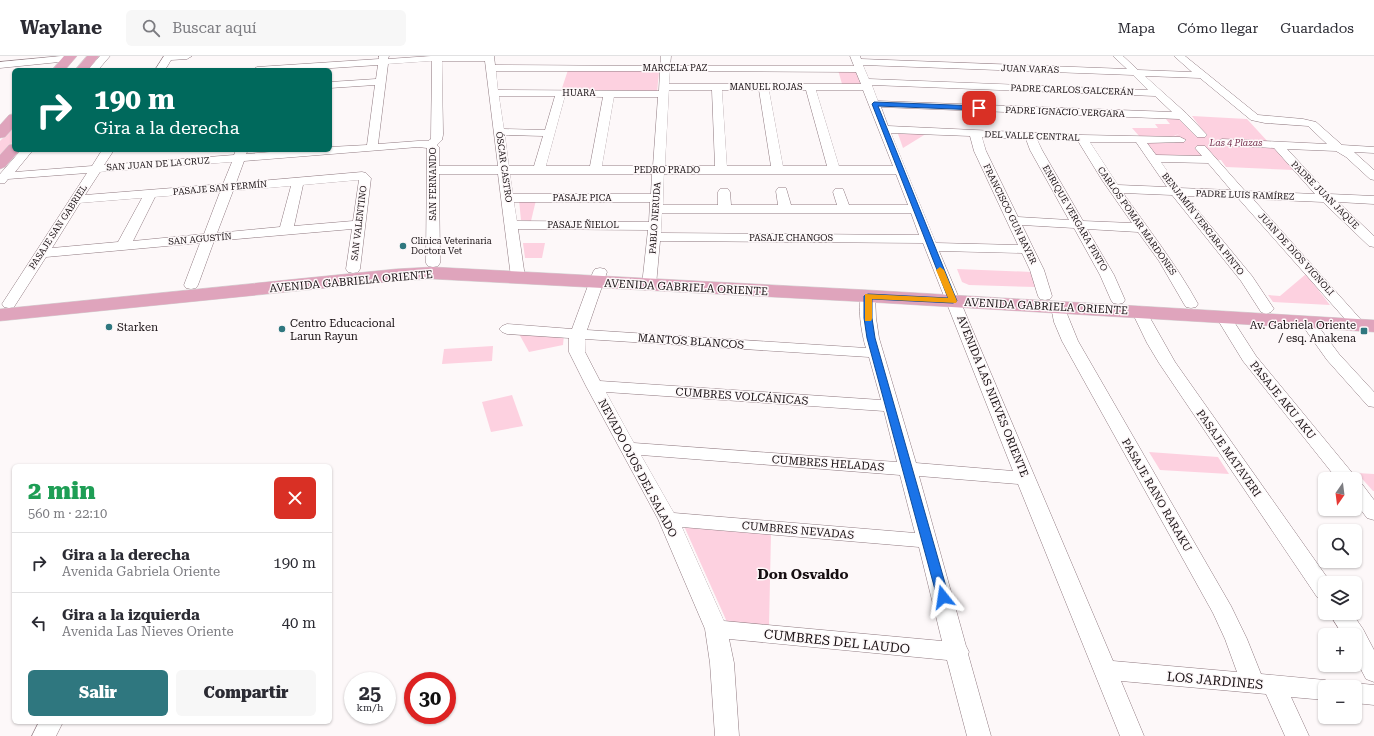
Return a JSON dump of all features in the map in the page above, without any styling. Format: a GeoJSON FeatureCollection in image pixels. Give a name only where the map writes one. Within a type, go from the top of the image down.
{"type":"FeatureCollection","features":[{"type":"Feature","properties":{"kind":"main road"},"geometry":{"type":"LineString","coordinates":[[83,68],[93,56]]}},
{"type":"Feature","properties":{"kind":"main road"},"geometry":{"type":"LineString","coordinates":[[60,68],[70,57]]}},
{"type":"Feature","properties":{"kind":"main road"},"geometry":{"type":"LineString","coordinates":[[0,134],[12,120]]}},
{"type":"Feature","properties":{"kind":"main road"},"geometry":{"type":"LineString","coordinates":[[2,174],[12,152]]}},
{"type":"Feature","properties":{"kind":"main road","name":"AVENIDA GABRIELA ORIENTE"},"geometry":{"type":"LineString","coordinates":[[3,308],[191,284],[433,263],[518,272],[1052,302],[1140,312],[1308,322],[1364,320]]}},
{"type":"Feature","properties":{"kind":"main road","name":"AVENIDA GABRIELA ORIENTE"},"geometry":{"type":"LineString","coordinates":[[3,308],[417,273],[518,272]]}},
{"type":"Feature","properties":{"kind":"main road","name":"AVENIDA GABRIELA ORIENTE"},"geometry":{"type":"LineString","coordinates":[[650,280],[868,296],[951,296]]}},
{"type":"Feature","properties":{"kind":"main road","name":"AVENIDA GABRIELA ORIENTE"},"geometry":{"type":"LineString","coordinates":[[1052,302],[1118,300],[1191,304],[1266,309],[1364,320]]}},
{"type":"Feature","properties":{"kind":"street"},"geometry":{"type":"LineString","coordinates":[[0,60],[6,56]]}},
{"type":"Feature","properties":{"kind":"street"},"geometry":{"type":"LineString","coordinates":[[95,68],[105,56]]}},
{"type":"Feature","properties":{"kind":"street"},"geometry":{"type":"LineString","coordinates":[[161,68],[169,57],[186,56]]}},
{"type":"Feature","properties":{"kind":"street"},"geometry":{"type":"LineString","coordinates":[[274,68],[278,56]]}},
{"type":"Feature","properties":{"kind":"street"},"geometry":{"type":"LineString","coordinates":[[612,68],[614,56]]}},
{"type":"Feature","properties":{"kind":"street","name":"PABLO NERUDA"},"geometry":{"type":"LineString","coordinates":[[650,280],[655,232],[666,56]]}},
{"type":"Feature","properties":{"kind":"street"},"geometry":{"type":"LineString","coordinates":[[999,56],[1039,110]]}},
{"type":"Feature","properties":{"kind":"street","name":"JUAN DE DIOS VIGNOLI"},"geometry":{"type":"LineString","coordinates":[[1118,56],[1183,116],[1201,141],[1212,160],[1242,194],[1309,267],[1364,320]]}},
{"type":"Feature","properties":{"kind":"street"},"geometry":{"type":"LineString","coordinates":[[1179,56],[1255,118],[1309,123],[1314,125],[1334,145],[1350,154],[1374,176]]}},
{"type":"Feature","properties":{"kind":"street"},"geometry":{"type":"LineString","coordinates":[[0,65],[70,57]]}},
{"type":"Feature","properties":{"kind":"street","name":"MARCELA PAZ"},"geometry":{"type":"LineString","coordinates":[[293,68],[384,59],[437,57],[612,68],[665,68],[716,65],[858,62]]}},
{"type":"Feature","properties":{"kind":"street","name":"SAN FERNANDO"},"geometry":{"type":"LineString","coordinates":[[433,263],[433,147],[431,145],[436,140],[437,135],[437,57]]}},
{"type":"Feature","properties":{"kind":"street"},"geometry":{"type":"LineString","coordinates":[[372,147],[384,59]]}},
{"type":"Feature","properties":{"kind":"street","name":"ÓSCAR CASTRO"},"geometry":{"type":"LineString","coordinates":[[490,61],[518,272]]}},
{"type":"Feature","properties":{"kind":"street","name":"JUAN VARAS"},"geometry":{"type":"LineString","coordinates":[[858,62],[1202,75]]}},
{"type":"Feature","properties":{"kind":"street","name":"AVENIDA LAS NIEVES ORIENTE"},"geometry":{"type":"LineString","coordinates":[[858,62],[951,296],[1132,736]]}},
{"type":"Feature","properties":{"kind":"street"},"geometry":{"type":"LineString","coordinates":[[332,85],[381,82]]}},
{"type":"Feature","properties":{"kind":"street"},"geometry":{"type":"LineString","coordinates":[[537,93],[541,82]]}},
{"type":"Feature","properties":{"kind":"street","name":"MANUEL ROJAS"},"geometry":{"type":"LineString","coordinates":[[664,90],[717,87],[810,87],[867,85]]}},
{"type":"Feature","properties":{"kind":"street","name":"PADRE CARLOS GALCERÁN"},"geometry":{"type":"LineString","coordinates":[[867,85],[1023,88],[1158,93]]}},
{"type":"Feature","properties":{"kind":"street"},"geometry":{"type":"LineString","coordinates":[[717,87],[721,170]]}},
{"type":"Feature","properties":{"kind":"street"},"geometry":{"type":"LineString","coordinates":[[763,87],[778,170]]}},
{"type":"Feature","properties":{"kind":"street"},"geometry":{"type":"LineString","coordinates":[[810,87],[834,170]]}},
{"type":"Feature","properties":{"kind":"street","name":"HUARA"},"geometry":{"type":"LineString","coordinates":[[494,93],[609,94],[664,90]]}},
{"type":"Feature","properties":{"kind":"street"},"geometry":{"type":"LineString","coordinates":[[539,170],[561,93]]}},
{"type":"Feature","properties":{"kind":"street"},"geometry":{"type":"LineString","coordinates":[[595,170],[609,94]]}},
{"type":"Feature","properties":{"kind":"street","name":"PADRE IGNACIO VERGARA"},"geometry":{"type":"LineString","coordinates":[[874,104],[1183,116]]}},
{"type":"Feature","properties":{"kind":"street","name":"DEL VALLE CENTRAL"},"geometry":{"type":"LineString","coordinates":[[884,129],[1082,138],[1180,140],[1182,136],[1201,141]]}},
{"type":"Feature","properties":{"kind":"street"},"geometry":{"type":"LineString","coordinates":[[499,132],[550,133]]}},
{"type":"Feature","properties":{"kind":"street","name":"FRANCISCO GUN BAYER"},"geometry":{"type":"LineString","coordinates":[[975,133],[980,151],[1052,302]]}},
{"type":"Feature","properties":{"kind":"street","name":"ENRIQUE VERGARA PINTO"},"geometry":{"type":"LineString","coordinates":[[1030,136],[1107,275],[1118,300]]}},
{"type":"Feature","properties":{"kind":"street"},"geometry":{"type":"LineString","coordinates":[[1201,141],[1214,137],[1222,142],[1374,150]]}},
{"type":"Feature","properties":{"kind":"street","name":"CARLOS POMAR MARDONES"},"geometry":{"type":"LineString","coordinates":[[1082,138],[1115,189],[1170,267],[1191,304]]}},
{"type":"Feature","properties":{"kind":"street","name":"BENJAMÍN VERGARA PINTO"},"geometry":{"type":"LineString","coordinates":[[1138,139],[1176,192],[1247,279],[1266,309]]}},
{"type":"Feature","properties":{"kind":"street","name":"SAN JUAN DE LA CRUZ"},"geometry":{"type":"LineString","coordinates":[[332,149],[418,144],[431,145]]}},
{"type":"Feature","properties":{"kind":"street","name":"PADRE JUAN JAQUE"},"geometry":{"type":"LineString","coordinates":[[1277,146],[1326,198],[1374,243]]}},
{"type":"Feature","properties":{"kind":"street"},"geometry":{"type":"LineString","coordinates":[[2,174],[25,152]]}},
{"type":"Feature","properties":{"kind":"street","name":"PASAJE SAN GABRIEL"},"geometry":{"type":"LineString","coordinates":[[3,308],[41,253],[107,152]]}},
{"type":"Feature","properties":{"kind":"street"},"geometry":{"type":"LineString","coordinates":[[167,163],[173,152]]}},
{"type":"Feature","properties":{"kind":"street","name":"SAN JUAN DE LA CRUZ"},"geometry":{"type":"LineString","coordinates":[[2,174],[167,163],[241,154],[283,152]]}},
{"type":"Feature","properties":{"kind":"street"},"geometry":{"type":"LineString","coordinates":[[191,284],[241,154]]}},
{"type":"Feature","properties":{"kind":"street"},"geometry":{"type":"LineString","coordinates":[[1152,158],[1212,160]]}},
{"type":"Feature","properties":{"kind":"street","name":"PEDRO PRADO"},"geometry":{"type":"LineString","coordinates":[[433,170],[901,170]]}},
{"type":"Feature","properties":{"kind":"street","name":"PASAJE SAN FERMÍN"},"geometry":{"type":"LineString","coordinates":[[76,200],[364,177]]}},
{"type":"Feature","properties":{"kind":"street","name":"SAN VALENTINO"},"geometry":{"type":"LineString","coordinates":[[353,270],[364,177]]}},
{"type":"Feature","properties":{"kind":"street"},"geometry":{"type":"LineString","coordinates":[[286,231],[298,182]]}},
{"type":"Feature","properties":{"kind":"street","name":"PADRE LUIS RAMÍREZ"},"geometry":{"type":"LineString","coordinates":[[1115,189],[1374,200]]}},
{"type":"Feature","properties":{"kind":"street"},"geometry":{"type":"LineString","coordinates":[[782,191],[785,209]]}},
{"type":"Feature","properties":{"kind":"street"},"geometry":{"type":"LineString","coordinates":[[724,192],[725,209]]}},
{"type":"Feature","properties":{"kind":"street"},"geometry":{"type":"LineString","coordinates":[[839,192],[844,209]]}},
{"type":"Feature","properties":{"kind":"street"},"geometry":{"type":"LineString","coordinates":[[123,246],[150,194]]}},
{"type":"Feature","properties":{"kind":"street","name":"PASAJE PICA"},"geometry":{"type":"LineString","coordinates":[[508,198],[656,204],[725,209],[916,209]]}},
{"type":"Feature","properties":{"kind":"street"},"geometry":{"type":"LineString","coordinates":[[1014,221],[1143,228]]}},
{"type":"Feature","properties":{"kind":"street","name":"SAN AGUSTÍN"},"geometry":{"type":"LineString","coordinates":[[41,253],[359,224]]}},
{"type":"Feature","properties":{"kind":"street","name":"PASAJE ÑIELOL"},"geometry":{"type":"LineString","coordinates":[[512,225],[655,232]]}},
{"type":"Feature","properties":{"kind":"street","name":"PASAJE CHANGOS"},"geometry":{"type":"LineString","coordinates":[[655,232],[930,243],[1027,249]]}},
{"type":"Feature","properties":{"kind":"street","name":"NEVADO OJOS DEL SALADO"},"geometry":{"type":"LineString","coordinates":[[598,277],[578,333],[576,345],[577,352],[594,386],[668,519],[716,629],[722,663],[727,736]]}},
{"type":"Feature","properties":{"kind":"street"},"geometry":{"type":"LineString","coordinates":[[868,296],[869,327],[958,652],[979,736]]}},
{"type":"Feature","properties":{"kind":"street","name":"PASAJE RANO RARAKU"},"geometry":{"type":"LineString","coordinates":[[1052,302],[1070,341],[1223,612],[1236,639],[1297,736]]}},
{"type":"Feature","properties":{"kind":"street","name":"PASAJE MATAVERI"},"geometry":{"type":"LineString","coordinates":[[1140,312],[1155,343],[1167,363],[1318,581]]}},
{"type":"Feature","properties":{"kind":"street","name":"PASAJE AKU AKU"},"geometry":{"type":"LineString","coordinates":[[1224,317],[1250,358],[1341,472]]}},
{"type":"Feature","properties":{"kind":"street"},"geometry":{"type":"LineString","coordinates":[[1308,322],[1334,357],[1374,402]]}},
{"type":"Feature","properties":{"kind":"street","name":"MANTOS BLANCOS"},"geometry":{"type":"LineString","coordinates":[[507,329],[876,353]]}},
{"type":"Feature","properties":{"kind":"street","name":"CUMBRES VOLCÁNICAS"},"geometry":{"type":"LineString","coordinates":[[594,386],[891,406]]}},
{"type":"Feature","properties":{"kind":"street","name":"CUMBRES HELADAS"},"geometry":{"type":"LineString","coordinates":[[629,448],[1026,478]]}},
{"type":"Feature","properties":{"kind":"street"},"geometry":{"type":"LineString","coordinates":[[1362,498],[1374,513]]}},
{"type":"Feature","properties":{"kind":"street","name":"CUMBRES NEVADAS"},"geometry":{"type":"LineString","coordinates":[[668,519],[928,541]]}},
{"type":"Feature","properties":{"kind":"street","name":"CUMBRES DEL LAUDO"},"geometry":{"type":"LineString","coordinates":[[716,629],[958,652]]}},
{"type":"Feature","properties":{"kind":"street"},"geometry":{"type":"LineString","coordinates":[[1362,649],[1374,672]]}},
{"type":"Feature","properties":{"kind":"street","name":"LOS JARDINES"},"geometry":{"type":"LineString","coordinates":[[1105,670],[1318,689]]}},
{"type":"Feature","properties":{"kind":"street"},"geometry":{"type":"LineString","coordinates":[[1362,693],[1374,694]]}},
{"type":"Feature","properties":{"kind":"street"},"geometry":{"type":"LineString","coordinates":[[44,736],[50,724]]}},
{"type":"Feature","properties":{"kind":"green space"},"geometry":{"type":"Polygon","coordinates":[[[568,70],[649,70],[659,72],[657,92],[561,91],[568,70]]]}},
{"type":"Feature","properties":{"kind":"green space"},"geometry":{"type":"Polygon","coordinates":[[[838,70],[856,70],[861,84],[842,84],[838,70]]]}},
{"type":"Feature","properties":{"kind":"green space","name":"Las 4 Plazas"},"geometry":{"type":"Polygon","coordinates":[[[1192,116],[1247,119],[1294,170],[1226,167],[1221,160],[1158,158],[1145,142],[1175,143],[1171,138],[1181,133],[1169,138],[1140,137],[1132,128],[1158,128],[1155,124],[1170,124],[1165,118],[1180,118],[1205,134],[1192,116]]]}},
{"type":"Feature","properties":{"kind":"green space"},"geometry":{"type":"Polygon","coordinates":[[[12,128],[12,142],[0,156],[0,141],[12,128]]]}},
{"type":"Feature","properties":{"kind":"green space"},"geometry":{"type":"Polygon","coordinates":[[[897,131],[929,132],[903,148],[897,131]]]}},
{"type":"Feature","properties":{"kind":"green space"},"geometry":{"type":"Polygon","coordinates":[[[519,200],[536,200],[531,221],[521,220],[519,200]]]}},
{"type":"Feature","properties":{"kind":"green space"},"geometry":{"type":"Polygon","coordinates":[[[523,243],[545,243],[542,258],[525,258],[523,243]]]}},
{"type":"Feature","properties":{"kind":"green space"},"geometry":{"type":"Polygon","coordinates":[[[957,269],[1032,272],[1036,287],[969,285],[962,282],[957,269]]]}},
{"type":"Feature","properties":{"kind":"green space"},"geometry":{"type":"Polygon","coordinates":[[[1306,274],[1330,305],[1273,302],[1268,295],[1280,296],[1306,274]]]}},
{"type":"Feature","properties":{"kind":"green space"},"geometry":{"type":"Polygon","coordinates":[[[518,332],[564,335],[563,345],[529,352],[518,332]]]}},
{"type":"Feature","properties":{"kind":"green space"},"geometry":{"type":"Polygon","coordinates":[[[493,346],[492,361],[442,364],[444,349],[493,346]]]}},
{"type":"Feature","properties":{"kind":"green space"},"geometry":{"type":"Polygon","coordinates":[[[512,395],[523,426],[491,432],[482,402],[512,395]]]}},
{"type":"Feature","properties":{"kind":"green space"},"geometry":{"type":"Polygon","coordinates":[[[1149,452],[1218,457],[1229,474],[1160,470],[1149,452]]]}},
{"type":"Feature","properties":{"kind":"green space"},"geometry":{"type":"Polygon","coordinates":[[[1362,473],[1374,474],[1373,491],[1362,479],[1362,473]]]}},
{"type":"Feature","properties":{"kind":"green space"},"geometry":{"type":"Polygon","coordinates":[[[684,526],[771,534],[769,626],[727,622],[684,526]]]}},
{"type":"Feature","properties":{"kind":"slow traffic"},"geometry":{"type":"LineString","coordinates":[[868,319],[868,296],[953,301],[940,270]]}},
{"type":"Feature","properties":{"kind":"place","name":"Clinica Veterinaria Doctora Vet"},"geometry":{"type":"Point","coordinates":[403,246]}},
{"type":"Feature","properties":{"kind":"place","name":"Starken"},"geometry":{"type":"Point","coordinates":[109,327]}},
{"type":"Feature","properties":{"kind":"place","name":"Centro Educacional Larun Rayun"},"geometry":{"type":"Point","coordinates":[282,329]}},
{"type":"Feature","properties":{"kind":"place","name":"Av. Gabriela Oriente / esq. Anakena"},"geometry":{"type":"Point","coordinates":[1364,331]}},
{"type":"Feature","properties":{"kind":"district","name":"Don Osvaldo"},"geometry":{"type":"Point","coordinates":[803,574]}},
{"type":"Feature","properties":{"kind":"route"},"geometry":{"type":"LineString","coordinates":[[943,597],[871,338],[868,318],[868,296],[953,301],[874,104],[979,108]]}}]}
